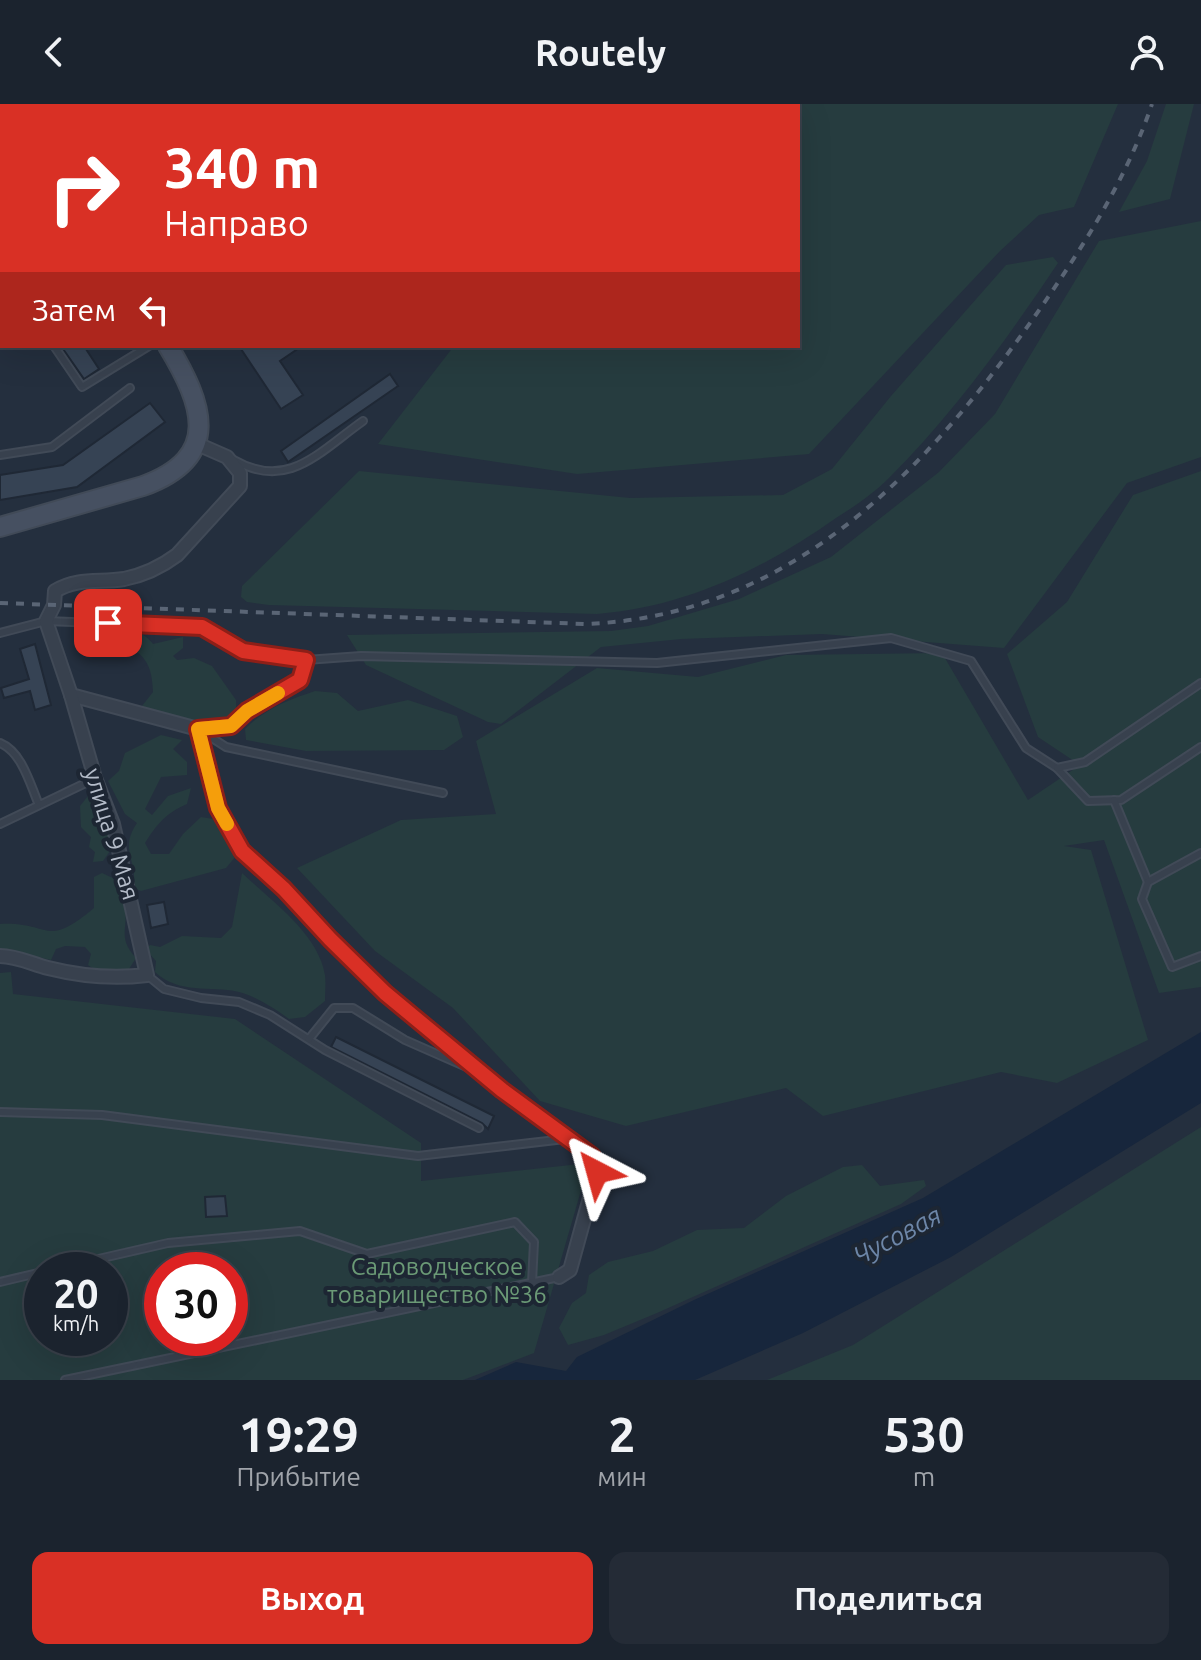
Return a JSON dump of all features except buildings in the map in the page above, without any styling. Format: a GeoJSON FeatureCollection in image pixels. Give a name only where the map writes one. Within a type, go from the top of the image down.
{"type":"FeatureCollection","features":[{"type":"Feature","properties":{"kind":"street"},"geometry":{"type":"LineString","coordinates":[[0,527],[143,486],[177,469],[195,443],[199,419],[188,379],[169,348]]}},
{"type":"Feature","properties":{"kind":"street"},"geometry":{"type":"LineString","coordinates":[[46,621],[54,605],[55,591],[61,587],[76,581],[123,579],[149,572],[177,555],[240,486],[240,473],[227,457],[195,443]]}},
{"type":"Feature","properties":{"kind":"street","name":"улица 9 Мая"},"geometry":{"type":"LineString","coordinates":[[46,621],[95,778],[113,824],[147,975]]}},
{"type":"Feature","properties":{"kind":"street"},"geometry":{"type":"LineString","coordinates":[[71,695],[198,729],[218,808],[242,851],[284,889],[385,993],[481,1072],[592,1156],[597,1172],[570,1270],[559,1277]]}},
{"type":"Feature","properties":{"kind":"street"},"geometry":{"type":"LineString","coordinates":[[0,956],[75,972],[123,978],[147,975]]}},
{"type":"Feature","properties":{"kind":"lane"},"geometry":{"type":"LineString","coordinates":[[55,348],[82,387],[146,348]]}},
{"type":"Feature","properties":{"kind":"lane"},"geometry":{"type":"LineString","coordinates":[[0,455],[52,447],[130,388]]}},
{"type":"Feature","properties":{"kind":"lane"},"geometry":{"type":"LineString","coordinates":[[227,457],[261,473],[284,473],[363,421]]}},
{"type":"Feature","properties":{"kind":"lane"},"geometry":{"type":"LineString","coordinates":[[0,633],[46,621],[202,627],[243,651],[306,660],[361,656],[657,663],[891,638],[971,661],[1026,748],[1057,768],[1088,801],[1121,800],[1201,747]]}},
{"type":"Feature","properties":{"kind":"lane"},"geometry":{"type":"LineString","coordinates":[[198,729],[231,726],[247,711],[300,680],[306,660]]}},
{"type":"Feature","properties":{"kind":"lane"},"geometry":{"type":"LineString","coordinates":[[1057,768],[1085,762],[1201,683]]}},
{"type":"Feature","properties":{"kind":"lane"},"geometry":{"type":"LineString","coordinates":[[198,729],[226,747],[443,793]]}},
{"type":"Feature","properties":{"kind":"lane"},"geometry":{"type":"LineString","coordinates":[[0,743],[9,747],[19,761],[39,805]]}},
{"type":"Feature","properties":{"kind":"lane"},"geometry":{"type":"LineString","coordinates":[[0,824],[95,778]]}},
{"type":"Feature","properties":{"kind":"lane"},"geometry":{"type":"LineString","coordinates":[[1114,800],[1148,882]]}},
{"type":"Feature","properties":{"kind":"lane"},"geometry":{"type":"LineString","coordinates":[[1201,853],[1148,882],[1142,899],[1172,967],[1201,956]]}},
{"type":"Feature","properties":{"kind":"lane"},"geometry":{"type":"LineString","coordinates":[[147,975],[164,989],[250,1006],[270,1015],[309,1039],[479,1128]]}},
{"type":"Feature","properties":{"kind":"lane"},"geometry":{"type":"LineString","coordinates":[[309,1039],[334,1008],[353,1008],[405,1040],[450,1062],[481,1072]]}},
{"type":"Feature","properties":{"kind":"lane"},"geometry":{"type":"LineString","coordinates":[[0,1112],[102,1115],[418,1156],[569,1139]]}},
{"type":"Feature","properties":{"kind":"lane"},"geometry":{"type":"LineString","coordinates":[[128,1252],[168,1243],[300,1231],[367,1254],[515,1222],[534,1242],[532,1283]]}},
{"type":"Feature","properties":{"kind":"lane"},"geometry":{"type":"LineString","coordinates":[[0,1282],[24,1276]]}},
{"type":"Feature","properties":{"kind":"lane"},"geometry":{"type":"LineString","coordinates":[[65,1380],[559,1277]]}},
{"type":"Feature","properties":{"kind":"green space"},"geometry":{"type":"Polygon","coordinates":[[[800,104],[1118,104],[1074,207],[1039,215],[1000,251],[809,454],[577,474],[378,444],[452,348],[800,348],[800,104]]]}},
{"type":"Feature","properties":{"kind":"green space"},"geometry":{"type":"Polygon","coordinates":[[[1166,104],[1194,104],[1170,199],[1119,212],[1147,161],[1166,104]]]}},
{"type":"Feature","properties":{"kind":"green space"},"geometry":{"type":"Polygon","coordinates":[[[1201,221],[1201,457],[1127,483],[1004,648],[822,634],[681,639],[601,647],[501,724],[488,722],[366,665],[347,635],[611,631],[648,626],[739,599],[831,557],[939,472],[995,414],[1099,241],[1201,221]]]}},
{"type":"Feature","properties":{"kind":"green space"},"geometry":{"type":"Polygon","coordinates":[[[1053,257],[1058,263],[999,347],[936,428],[889,478],[864,500],[781,554],[723,582],[662,603],[597,614],[269,605],[247,602],[241,597],[242,586],[359,471],[630,498],[783,495],[832,469],[891,396],[1006,265],[1053,257]]]}},
{"type":"Feature","properties":{"kind":"green space"},"geometry":{"type":"Polygon","coordinates":[[[1201,471],[1201,987],[1159,993],[1104,840],[1064,846],[1091,850],[1148,1040],[1057,1083],[1001,1072],[823,1116],[786,1088],[626,1126],[540,1101],[453,1008],[375,951],[297,868],[401,820],[496,814],[476,741],[597,668],[698,677],[786,655],[942,653],[1028,800],[1080,765],[1038,737],[1007,654],[1067,602],[1133,495],[1201,471]]]}},
{"type":"Feature","properties":{"kind":"green space"},"geometry":{"type":"Polygon","coordinates":[[[112,630],[140,633],[153,644],[183,637],[183,648],[173,656],[177,660],[194,658],[212,666],[236,700],[236,714],[223,722],[199,725],[142,706],[153,692],[150,671],[137,652],[112,638],[112,630]]]}},
{"type":"Feature","properties":{"kind":"green space"},"geometry":{"type":"Polygon","coordinates":[[[315,691],[337,693],[358,711],[408,700],[457,716],[463,737],[444,750],[306,751],[246,740],[245,729],[261,716],[315,691]]]}},
{"type":"Feature","properties":{"kind":"green space"},"geometry":{"type":"Polygon","coordinates":[[[161,735],[182,740],[173,749],[187,762],[187,775],[161,777],[145,809],[152,815],[168,796],[191,788],[187,804],[163,820],[145,843],[151,854],[169,854],[183,834],[201,817],[213,819],[229,840],[236,856],[226,868],[141,891],[133,888],[129,848],[137,823],[125,814],[108,781],[119,771],[125,753],[161,735]]]}},
{"type":"Feature","properties":{"kind":"green space"},"geometry":{"type":"Polygon","coordinates":[[[96,795],[109,828],[110,851],[103,861],[93,862],[95,852],[89,847],[91,837],[81,827],[80,806],[88,796],[96,795]]]}},
{"type":"Feature","properties":{"kind":"green space"},"geometry":{"type":"Polygon","coordinates":[[[102,873],[115,879],[123,900],[125,938],[136,958],[129,969],[108,972],[93,968],[88,965],[91,954],[85,947],[56,949],[51,960],[0,949],[0,924],[56,931],[78,921],[94,908],[94,877],[102,873]]]}},
{"type":"Feature","properties":{"kind":"green space"},"geometry":{"type":"Polygon","coordinates":[[[242,873],[292,919],[321,960],[325,975],[325,1001],[305,1017],[289,1019],[246,994],[185,987],[155,972],[156,961],[146,950],[150,945],[160,947],[182,936],[221,938],[232,927],[242,873]]]}},
{"type":"Feature","properties":{"kind":"green space","name":"Садоводческое товарищество №36"},"geometry":{"type":"Polygon","coordinates":[[[11,972],[13,994],[235,1019],[421,1143],[421,1181],[580,1164],[584,1180],[534,1353],[463,1380],[0,1380],[0,973],[11,972]]]}},
{"type":"Feature","properties":{"kind":"green space"},"geometry":{"type":"Polygon","coordinates":[[[1201,1127],[1201,1380],[767,1380],[853,1345],[1201,1127]]]}},
{"type":"Feature","properties":{"kind":"green space"},"geometry":{"type":"Polygon","coordinates":[[[862,1165],[880,1186],[924,1180],[926,1186],[901,1204],[657,1313],[604,1335],[568,1345],[559,1328],[572,1303],[586,1293],[589,1275],[608,1262],[653,1251],[697,1230],[744,1228],[786,1196],[843,1167],[862,1165]]]}},
{"type":"Feature","properties":{"kind":"water","name":"Чусовая"},"geometry":{"type":"Polygon","coordinates":[[[1201,1032],[1201,1103],[951,1257],[803,1333],[695,1380],[475,1380],[516,1362],[566,1371],[577,1357],[694,1300],[923,1198],[1201,1032]]]}},
{"type":"Feature","properties":{"kind":"railway"},"geometry":{"type":"LineString","coordinates":[[0,603],[586,624],[659,615],[727,594],[789,564],[846,526],[898,480],[947,429],[1035,316],[1085,240],[1116,188],[1152,104]]}},
{"type":"Feature","properties":{"kind":"slow traffic"},"geometry":{"type":"LineString","coordinates":[[227,824],[218,808],[198,729],[231,726],[247,711],[278,693]]}},
{"type":"Feature","properties":{"kind":"route"},"geometry":{"type":"LineString","coordinates":[[108,623],[202,627],[243,651],[306,660],[300,680],[247,711],[231,726],[198,729],[218,808],[242,851],[284,889],[385,993],[502,1090],[592,1156],[597,1172]]}}]}
